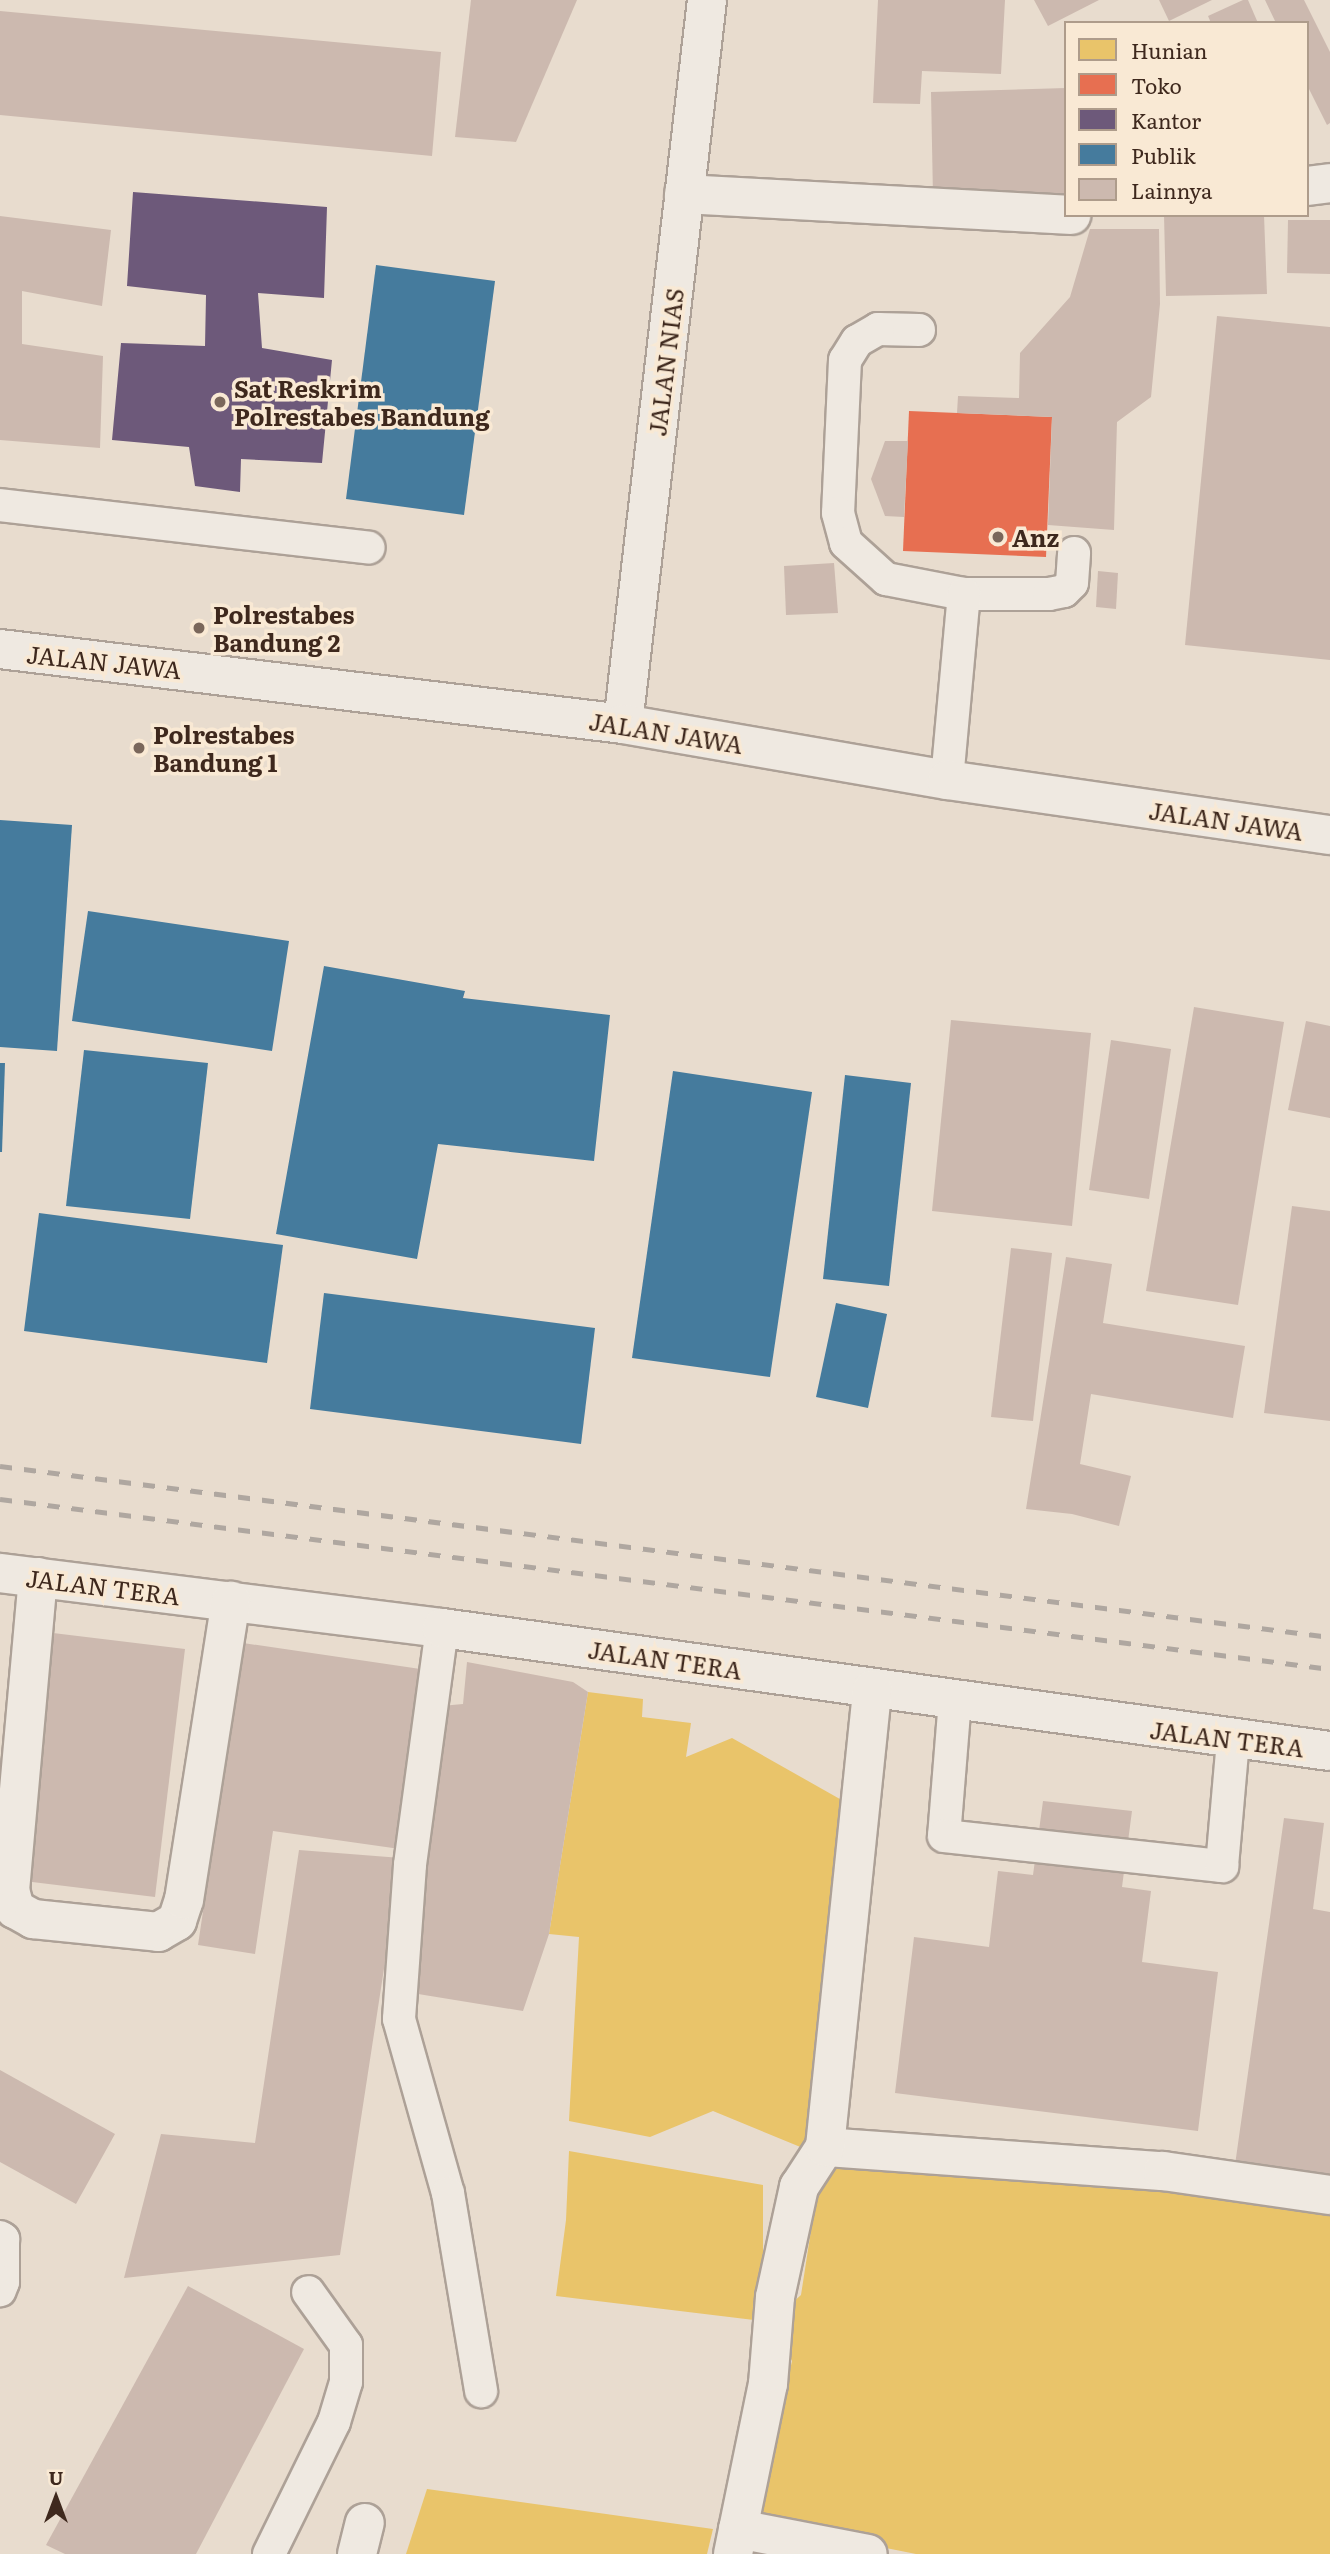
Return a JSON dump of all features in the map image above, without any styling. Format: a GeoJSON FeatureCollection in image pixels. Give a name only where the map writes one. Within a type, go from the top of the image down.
{"type":"FeatureCollection","features":[{"type":"Feature","properties":{"kind":"street","name":"JALAN NIAS"},"geometry":{"type":"LineString","coordinates":[[623,724],[707,0]]}},
{"type":"Feature","properties":{"kind":"street"},"geometry":{"type":"LineString","coordinates":[[1309,186],[1330,183]]}},
{"type":"Feature","properties":{"kind":"street"},"geometry":{"type":"LineString","coordinates":[[684,194],[1064,215]]}},
{"type":"Feature","properties":{"kind":"street","name":"JALAN JAWA"},"geometry":{"type":"LineString","coordinates":[[0,649],[623,724],[947,780],[1330,835]]}},
{"type":"Feature","properties":{"kind":"street","name":"JALAN TERA"},"geometry":{"type":"LineString","coordinates":[[0,1573],[442,1628],[1233,1740],[1330,1751]]}},
{"type":"Feature","properties":{"kind":"street"},"geometry":{"type":"LineString","coordinates":[[38,1577],[10,1890],[15,1909],[33,1919],[158,1932],[177,1921],[184,1900],[231,1601]]}},
{"type":"Feature","properties":{"kind":"street"},"geometry":{"type":"LineString","coordinates":[[868,2554],[736,2542],[768,2384],[775,2297],[799,2187],[825,2147],[872,1689]]}},
{"type":"Feature","properties":{"kind":"street"},"geometry":{"type":"LineString","coordinates":[[825,2147],[1163,2171],[1330,2195]]}},
{"type":"Feature","properties":{"kind":"lane"},"geometry":{"type":"LineString","coordinates":[[919,330],[878,329],[857,341],[845,360],[838,513],[846,543],[886,579],[964,594],[1049,594],[1064,591],[1072,583],[1074,554]]}},
{"type":"Feature","properties":{"kind":"lane"},"geometry":{"type":"LineString","coordinates":[[0,505],[369,548]]}},
{"type":"Feature","properties":{"kind":"lane"},"geometry":{"type":"LineString","coordinates":[[947,780],[964,594]]}},
{"type":"Feature","properties":{"kind":"lane"},"geometry":{"type":"LineString","coordinates":[[442,1628],[410,1865],[399,2020],[448,2193],[481,2391]]}},
{"type":"Feature","properties":{"kind":"lane"},"geometry":{"type":"LineString","coordinates":[[955,1700],[944,1836],[1222,1866],[1233,1740]]}},
{"type":"Feature","properties":{"kind":"lane"},"geometry":{"type":"LineString","coordinates":[[0,2237],[3,2239],[3,2282],[0,2290]]}},
{"type":"Feature","properties":{"kind":"lane"},"geometry":{"type":"LineString","coordinates":[[269,2554],[334,2422],[345,2382],[346,2345],[308,2292]]}},
{"type":"Feature","properties":{"kind":"building: Hunian"},"geometry":{"type":"Polygon","coordinates":[[[588,1692],[643,1699],[642,1717],[691,1723],[686,1757],[732,1738],[854,1807],[815,2153],[713,2111],[650,2137],[569,2121],[579,1937],[549,1934],[588,1692]]]}},
{"type":"Feature","properties":{"kind":"building: Hunian"},"geometry":{"type":"Polygon","coordinates":[[[569,2151],[763,2185],[763,2253],[754,2320],[556,2296],[566,2220],[569,2151]]]}},
{"type":"Feature","properties":{"kind":"building: Hunian"},"geometry":{"type":"Polygon","coordinates":[[[821,2166],[1330,2203],[1330,2554],[916,2554],[756,2522],[792,2361],[777,2332],[783,2311],[801,2295],[821,2166]]]}},
{"type":"Feature","properties":{"kind":"building: Hunian"},"geometry":{"type":"Polygon","coordinates":[[[427,2489],[713,2529],[707,2554],[406,2554],[427,2489]]]}},
{"type":"Feature","properties":{"kind":"building: Toko"},"geometry":{"type":"Polygon","coordinates":[[[909,411],[1052,417],[1046,557],[903,551],[909,411]]]}},
{"type":"Feature","properties":{"kind":"building: Kantor","name":"Sat Reskrim Polrestabes Bandung"},"geometry":{"type":"Polygon","coordinates":[[[133,192],[327,207],[324,298],[258,293],[262,348],[332,360],[322,463],[241,459],[240,492],[195,486],[189,447],[112,440],[121,343],[205,346],[206,295],[127,286],[133,192]]]}},
{"type":"Feature","properties":{"kind":"building: Publik"},"geometry":{"type":"Polygon","coordinates":[[[376,265],[495,281],[464,515],[346,499],[376,265]]]}},
{"type":"Feature","properties":{"kind":"building: Publik"},"geometry":{"type":"Polygon","coordinates":[[[0,820],[72,825],[57,1051],[0,1047],[0,820]]]}},
{"type":"Feature","properties":{"kind":"building: Publik"},"geometry":{"type":"Polygon","coordinates":[[[88,911],[289,941],[272,1051],[72,1021],[88,911]]]}},
{"type":"Feature","properties":{"kind":"building: Publik"},"geometry":{"type":"Polygon","coordinates":[[[324,966],[465,991],[463,998],[610,1015],[594,1161],[438,1144],[417,1259],[276,1234],[324,966]]]}},
{"type":"Feature","properties":{"kind":"building: Publik"},"geometry":{"type":"Polygon","coordinates":[[[84,1050],[208,1063],[190,1219],[66,1206],[84,1050]]]}},
{"type":"Feature","properties":{"kind":"building: Publik"},"geometry":{"type":"Polygon","coordinates":[[[0,1063],[5,1063],[2,1152],[0,1152],[0,1063]]]}},
{"type":"Feature","properties":{"kind":"building: Publik"},"geometry":{"type":"Polygon","coordinates":[[[673,1071],[812,1092],[770,1377],[632,1358],[673,1071]]]}},
{"type":"Feature","properties":{"kind":"building: Publik"},"geometry":{"type":"Polygon","coordinates":[[[845,1075],[911,1083],[889,1286],[823,1279],[845,1075]]]}},
{"type":"Feature","properties":{"kind":"building: Publik"},"geometry":{"type":"Polygon","coordinates":[[[39,1213],[283,1245],[267,1363],[24,1331],[39,1213]]]}},
{"type":"Feature","properties":{"kind":"building: Publik"},"geometry":{"type":"Polygon","coordinates":[[[324,1293],[595,1328],[581,1444],[310,1409],[324,1293]]]}},
{"type":"Feature","properties":{"kind":"building: Publik"},"geometry":{"type":"Polygon","coordinates":[[[836,1303],[887,1314],[868,1408],[816,1397],[836,1303]]]}},
{"type":"Feature","properties":{"kind":"building: Lainnya"},"geometry":{"type":"Polygon","coordinates":[[[471,0],[577,0],[516,142],[455,137],[471,0]]]}},
{"type":"Feature","properties":{"kind":"building: Lainnya"},"geometry":{"type":"Polygon","coordinates":[[[878,0],[1005,0],[1001,74],[922,71],[920,104],[873,103],[878,0]]]}},
{"type":"Feature","properties":{"kind":"building: Lainnya"},"geometry":{"type":"Polygon","coordinates":[[[1034,0],[1099,0],[1048,26],[1034,0]]]}},
{"type":"Feature","properties":{"kind":"building: Lainnya"},"geometry":{"type":"Polygon","coordinates":[[[1159,0],[1212,0],[1169,21],[1159,0]]]}},
{"type":"Feature","properties":{"kind":"building: Lainnya"},"geometry":{"type":"Polygon","coordinates":[[[1248,0],[1257,21],[1210,21],[1208,16],[1248,0]]]}},
{"type":"Feature","properties":{"kind":"building: Lainnya"},"geometry":{"type":"Polygon","coordinates":[[[1265,0],[1304,0],[1330,52],[1330,123],[1327,125],[1309,89],[1309,21],[1275,21],[1265,0]]]}},
{"type":"Feature","properties":{"kind":"building: Lainnya"},"geometry":{"type":"Polygon","coordinates":[[[0,11],[441,52],[432,156],[0,115],[0,11]]]}},
{"type":"Feature","properties":{"kind":"building: Lainnya"},"geometry":{"type":"Polygon","coordinates":[[[1064,88],[1064,194],[933,197],[931,92],[1064,88]]]}},
{"type":"Feature","properties":{"kind":"building: Lainnya"},"geometry":{"type":"Polygon","coordinates":[[[0,216],[111,230],[102,306],[22,291],[22,344],[103,356],[100,448],[0,440],[0,216]]]}},
{"type":"Feature","properties":{"kind":"building: Lainnya"},"geometry":{"type":"Polygon","coordinates":[[[1164,217],[1264,217],[1267,294],[1166,296],[1164,217]]]}},
{"type":"Feature","properties":{"kind":"building: Lainnya"},"geometry":{"type":"Polygon","coordinates":[[[1288,220],[1330,220],[1330,274],[1287,273],[1288,220]]]}},
{"type":"Feature","properties":{"kind":"building: Lainnya"},"geometry":{"type":"Polygon","coordinates":[[[1090,229],[1159,229],[1160,304],[1151,397],[1117,422],[1114,530],[1048,525],[1052,417],[957,413],[958,396],[1019,398],[1020,353],[1070,297],[1090,229]]]}},
{"type":"Feature","properties":{"kind":"building: Lainnya"},"geometry":{"type":"Polygon","coordinates":[[[1217,316],[1330,327],[1330,660],[1185,645],[1217,316]]]}},
{"type":"Feature","properties":{"kind":"building: Lainnya"},"geometry":{"type":"Polygon","coordinates":[[[885,441],[908,441],[904,517],[885,516],[871,479],[885,441]]]}},
{"type":"Feature","properties":{"kind":"building: Lainnya"},"geometry":{"type":"Polygon","coordinates":[[[834,563],[838,613],[786,615],[784,566],[834,563]]]}},
{"type":"Feature","properties":{"kind":"building: Lainnya"},"geometry":{"type":"Polygon","coordinates":[[[1098,571],[1118,573],[1116,609],[1096,607],[1098,571]]]}},
{"type":"Feature","properties":{"kind":"building: Lainnya"},"geometry":{"type":"Polygon","coordinates":[[[1194,1007],[1284,1022],[1238,1305],[1146,1291],[1194,1007]]]}},
{"type":"Feature","properties":{"kind":"building: Lainnya"},"geometry":{"type":"Polygon","coordinates":[[[951,1020],[1091,1033],[1072,1226],[932,1211],[951,1020]]]}},
{"type":"Feature","properties":{"kind":"building: Lainnya"},"geometry":{"type":"Polygon","coordinates":[[[1306,1021],[1330,1026],[1330,1118],[1288,1110],[1306,1021]]]}},
{"type":"Feature","properties":{"kind":"building: Lainnya"},"geometry":{"type":"Polygon","coordinates":[[[1111,1040],[1171,1049],[1149,1199],[1089,1190],[1111,1040]]]}},
{"type":"Feature","properties":{"kind":"building: Lainnya"},"geometry":{"type":"Polygon","coordinates":[[[1292,1206],[1330,1211],[1330,1421],[1264,1413],[1292,1206]]]}},
{"type":"Feature","properties":{"kind":"building: Lainnya"},"geometry":{"type":"Polygon","coordinates":[[[1011,1248],[1052,1253],[1033,1421],[991,1417],[1011,1248]]]}},
{"type":"Feature","properties":{"kind":"building: Lainnya"},"geometry":{"type":"Polygon","coordinates":[[[1066,1257],[1112,1264],[1103,1323],[1245,1346],[1233,1418],[1091,1394],[1080,1464],[1131,1476],[1119,1526],[1072,1514],[1026,1509],[1066,1257]]]}},
{"type":"Feature","properties":{"kind":"building: Lainnya"},"geometry":{"type":"Polygon","coordinates":[[[53,1633],[185,1649],[155,1897],[24,1881],[53,1633]]]}},
{"type":"Feature","properties":{"kind":"building: Lainnya"},"geometry":{"type":"Polygon","coordinates":[[[243,1643],[434,1671],[407,1850],[273,1831],[255,1954],[198,1945],[243,1643]]]}},
{"type":"Feature","properties":{"kind":"building: Lainnya"},"geometry":{"type":"Polygon","coordinates":[[[467,1662],[573,1682],[588,1692],[549,1934],[523,2011],[412,1993],[441,1706],[463,1704],[467,1662]]]}},
{"type":"Feature","properties":{"kind":"building: Lainnya"},"geometry":{"type":"Polygon","coordinates":[[[1043,1801],[1132,1811],[1122,1887],[1151,1891],[1142,1962],[1218,1972],[1198,2131],[895,2093],[914,1937],[989,1947],[998,1871],[1033,1875],[1043,1801]]]}},
{"type":"Feature","properties":{"kind":"building: Lainnya"},"geometry":{"type":"Polygon","coordinates":[[[1284,1818],[1324,1823],[1313,1909],[1330,1912],[1330,2186],[1234,2172],[1284,1818]]]}},
{"type":"Feature","properties":{"kind":"building: Lainnya"},"geometry":{"type":"Polygon","coordinates":[[[299,1850],[401,1858],[340,2255],[124,2278],[161,2134],[255,2143],[299,1850]]]}},
{"type":"Feature","properties":{"kind":"building: Lainnya"},"geometry":{"type":"Polygon","coordinates":[[[0,2070],[115,2134],[76,2204],[0,2162],[0,2070]]]}},
{"type":"Feature","properties":{"kind":"building: Lainnya"},"geometry":{"type":"Polygon","coordinates":[[[188,2286],[304,2349],[196,2554],[65,2554],[46,2545],[188,2286]]]}},
{"type":"Feature","properties":{"kind":"railway"},"geometry":{"type":"LineString","coordinates":[[0,1466],[1330,1637]]}},
{"type":"Feature","properties":{"kind":"railway"},"geometry":{"type":"LineString","coordinates":[[0,1499],[1330,1669]]}},
{"type":"Feature","properties":{"kind":"place","name":"Sat Reskrim Polrestabes Bandung"},"geometry":{"type":"Point","coordinates":[220,402]}},
{"type":"Feature","properties":{"kind":"place","name":"Anz"},"geometry":{"type":"Point","coordinates":[998,537]}},
{"type":"Feature","properties":{"kind":"place","name":"Polrestabes Bandung 2"},"geometry":{"type":"Point","coordinates":[199,628]}},
{"type":"Feature","properties":{"kind":"place","name":"Polrestabes Bandung 1"},"geometry":{"type":"Point","coordinates":[139,748]}}]}
